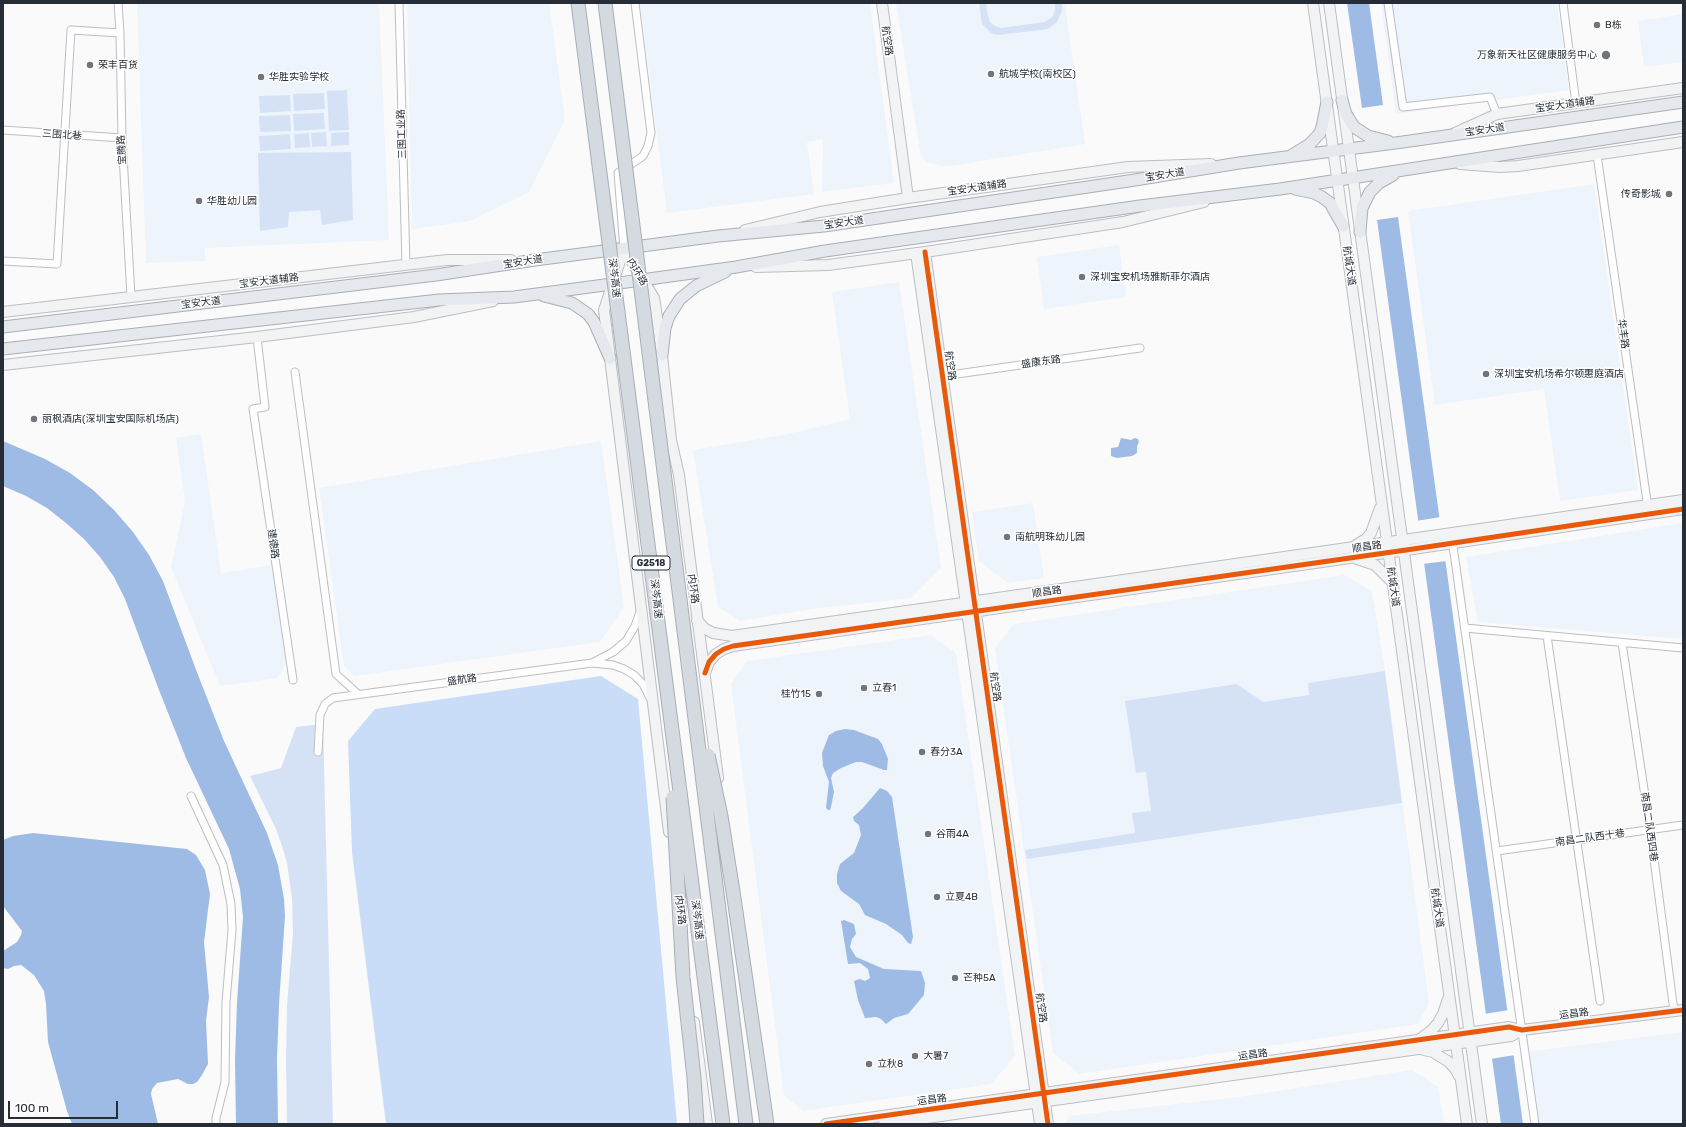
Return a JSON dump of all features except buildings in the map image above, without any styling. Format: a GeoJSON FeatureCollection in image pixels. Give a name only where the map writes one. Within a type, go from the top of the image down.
{"type":"FeatureCollection","features":[{"type":"Feature","properties":{"kind":"highway","name":"深岑高速"},"geometry":{"type":"LineString","coordinates":[[578,3],[723,1124]]}},
{"type":"Feature","properties":{"kind":"highway","name":"G2518"},"geometry":{"type":"LineString","coordinates":[[605,3],[746,1124]]}},
{"type":"Feature","properties":{"kind":"highway"},"geometry":{"type":"LineString","coordinates":[[689,663],[721,816],[768,1124]]}},
{"type":"Feature","properties":{"kind":"highway"},"geometry":{"type":"LineString","coordinates":[[667,683],[683,976],[694,1078],[697,1124]]}},
{"type":"Feature","properties":{"kind":"main road","name":"航空路"},"geometry":{"type":"LineString","coordinates":[[882,3],[908,198]]}},
{"type":"Feature","properties":{"kind":"main road","name":"航城大道"},"geometry":{"type":"LineString","coordinates":[[1313,3],[1467,1124]]}},
{"type":"Feature","properties":{"kind":"main road","name":"航城大道"},"geometry":{"type":"LineString","coordinates":[[1329,3],[1482,1124]]}},
{"type":"Feature","properties":{"kind":"main road","name":"宝安大道辅路"},"geometry":{"type":"LineString","coordinates":[[1450,134],[1497,114],[1683,88]]}},
{"type":"Feature","properties":{"kind":"main road"},"geometry":{"type":"LineString","coordinates":[[1342,100],[1350,121],[1360,131],[1375,138],[1403,142]]}},
{"type":"Feature","properties":{"kind":"main road"},"geometry":{"type":"LineString","coordinates":[[1281,158],[1295,154],[1316,138],[1322,127],[1327,102]]}},
{"type":"Feature","properties":{"kind":"main road","name":"宝安大道"},"geometry":{"type":"LineString","coordinates":[[3,327],[436,276],[535,260],[718,236],[824,226],[1239,163],[1348,150],[1450,134],[1683,102]]}},
{"type":"Feature","properties":{"kind":"main road"},"geometry":{"type":"LineString","coordinates":[[3,365],[257,337],[414,317],[514,297],[736,267],[833,250],[1140,206],[1280,189],[1683,127]]}},
{"type":"Feature","properties":{"kind":"main road"},"geometry":{"type":"LineString","coordinates":[[1450,163],[1500,167],[1518,166],[1683,142]]}},
{"type":"Feature","properties":{"kind":"main road","name":"宝安大道辅路"},"geometry":{"type":"LineString","coordinates":[[718,236],[820,212],[1128,167],[1239,163]]}},
{"type":"Feature","properties":{"kind":"main road"},"geometry":{"type":"LineString","coordinates":[[1360,232],[1362,208],[1370,192],[1379,183],[1391,176],[1407,170]]}},
{"type":"Feature","properties":{"kind":"main road"},"geometry":{"type":"LineString","coordinates":[[1280,189],[1306,191],[1322,197],[1330,203],[1344,226]]}},
{"type":"Feature","properties":{"kind":"main road"},"geometry":{"type":"LineString","coordinates":[[662,355],[665,328],[669,316],[680,299],[696,286],[736,267],[828,265],[920,253],[1123,222],[1233,195]]}},
{"type":"Feature","properties":{"kind":"main road","name":"内环路"},"geometry":{"type":"LineString","coordinates":[[624,249],[654,298],[671,440],[679,475],[763,1124]]}},
{"type":"Feature","properties":{"kind":"main road","name":"内环路"},"geometry":{"type":"LineString","coordinates":[[624,249],[604,310],[653,708],[707,1124]]}},
{"type":"Feature","properties":{"kind":"main road","name":"航空路"},"geometry":{"type":"LineString","coordinates":[[920,253],[943,376],[970,607]]}},
{"type":"Feature","properties":{"kind":"main road","name":"航空路"},"geometry":{"type":"LineString","coordinates":[[920,253],[1041,1099],[1048,1124]]}},
{"type":"Feature","properties":{"kind":"main road","name":"宝安大道辅路"},"geometry":{"type":"LineString","coordinates":[[3,312],[447,260],[535,260]]}},
{"type":"Feature","properties":{"kind":"main road"},"geometry":{"type":"LineString","coordinates":[[535,294],[572,304],[588,314],[594,322],[610,358]]}},
{"type":"Feature","properties":{"kind":"main road"},"geometry":{"type":"LineString","coordinates":[[3,349],[439,300],[514,297]]}},
{"type":"Feature","properties":{"kind":"main road"},"geometry":{"type":"LineString","coordinates":[[1450,544],[1648,510],[1683,500]]}},
{"type":"Feature","properties":{"kind":"main road"},"geometry":{"type":"LineString","coordinates":[[1354,547],[1366,539],[1371,533],[1376,522],[1381,502]]}},
{"type":"Feature","properties":{"kind":"main road"},"geometry":{"type":"LineString","coordinates":[[1449,533],[1648,510],[1683,509]]}},
{"type":"Feature","properties":{"kind":"main road","name":"顺昌路"},"geometry":{"type":"LineString","coordinates":[[704,673],[709,662],[716,654],[733,646],[970,607],[1449,533]]}},
{"type":"Feature","properties":{"kind":"main road","name":"顺昌路"},"geometry":{"type":"LineString","coordinates":[[697,620],[704,628],[713,633],[732,636],[1353,558],[1450,544]]}},
{"type":"Feature","properties":{"kind":"main road"},"geometry":{"type":"LineString","coordinates":[[1353,558],[1370,562],[1375,565],[1382,570],[1392,582]]}},
{"type":"Feature","properties":{"kind":"main road"},"geometry":{"type":"LineString","coordinates":[[1449,994],[1447,1004],[1438,1023],[1417,1045],[1441,1056],[1456,1070],[1461,1080]]}},
{"type":"Feature","properties":{"kind":"main road","name":"运昌路"},"geometry":{"type":"LineString","coordinates":[[884,1124],[1041,1099],[1455,1039],[1678,1010]]}},
{"type":"Feature","properties":{"kind":"main road","name":"航空路"},"geometry":{"type":"LineString","coordinates":[[1040,1124],[1041,1099]]}},
{"type":"Feature","properties":{"kind":"main road","name":"运昌路"},"geometry":{"type":"LineString","coordinates":[[826,1124],[1041,1099]]}},
{"type":"Feature","properties":{"kind":"main road"},"geometry":{"type":"LineString","coordinates":[[761,1111],[767,1120],[773,1124]]}},
{"type":"Feature","properties":{"kind":"street","name":"宝腾路"},"geometry":{"type":"LineString","coordinates":[[118,3],[122,138],[131,296]]}},
{"type":"Feature","properties":{"kind":"street","name":"三围工业路"},"geometry":{"type":"LineString","coordinates":[[399,3],[406,265]]}},
{"type":"Feature","properties":{"kind":"street"},"geometry":{"type":"LineString","coordinates":[[624,249],[618,173],[643,156],[648,146],[651,133],[635,3]]}},
{"type":"Feature","properties":{"kind":"street"},"geometry":{"type":"LineString","coordinates":[[1388,3],[1403,107],[1490,97],[1497,114]]}},
{"type":"Feature","properties":{"kind":"street"},"geometry":{"type":"LineString","coordinates":[[1563,3],[1576,104]]}},
{"type":"Feature","properties":{"kind":"street"},"geometry":{"type":"LineString","coordinates":[[3,261],[57,264],[71,30],[120,33]]}},
{"type":"Feature","properties":{"kind":"street","name":"三围北巷"},"geometry":{"type":"LineString","coordinates":[[3,130],[122,138]]}},
{"type":"Feature","properties":{"kind":"street","name":"华丰路"},"geometry":{"type":"LineString","coordinates":[[1597,155],[1648,510]]}},
{"type":"Feature","properties":{"kind":"street","name":"建德路"},"geometry":{"type":"LineString","coordinates":[[257,337],[265,407],[253,409],[293,680]]}},
{"type":"Feature","properties":{"kind":"street","name":"盛康东路"},"geometry":{"type":"LineString","coordinates":[[943,376],[1140,348]]}},
{"type":"Feature","properties":{"kind":"street"},"geometry":{"type":"LineString","coordinates":[[295,372],[336,674],[358,694]]}},
{"type":"Feature","properties":{"kind":"street"},"geometry":{"type":"LineString","coordinates":[[1449,533],[1465,628],[1535,1124]]}},
{"type":"Feature","properties":{"kind":"street"},"geometry":{"type":"LineString","coordinates":[[592,663],[613,652],[626,641],[638,620],[640,603]]}},
{"type":"Feature","properties":{"kind":"street"},"geometry":{"type":"LineString","coordinates":[[1465,628],[1683,648]]}},
{"type":"Feature","properties":{"kind":"street"},"geometry":{"type":"LineString","coordinates":[[1547,636],[1600,1001]]}},
{"type":"Feature","properties":{"kind":"street","name":"南昌二队西四巷"},"geometry":{"type":"LineString","coordinates":[[1622,643],[1678,1010]]}},
{"type":"Feature","properties":{"kind":"street"},"geometry":{"type":"LineString","coordinates":[[592,663],[613,665],[634,675],[643,684],[653,708]]}},
{"type":"Feature","properties":{"kind":"street","name":"盛航路"},"geometry":{"type":"LineString","coordinates":[[318,752],[320,715],[325,704],[333,698],[592,663]]}},
{"type":"Feature","properties":{"kind":"street"},"geometry":{"type":"LineString","coordinates":[[191,796],[223,865],[231,904],[232,930],[226,1002],[225,1082],[216,1118],[216,1124]]}},
{"type":"Feature","properties":{"kind":"street","name":"南昌二队西十巷"},"geometry":{"type":"LineString","coordinates":[[1497,851],[1683,825]]}},
{"type":"Feature","properties":{"kind":"shaded area","name":"华胜实验学校"},"geometry":{"type":"Polygon","coordinates":[[[137,3],[379,3],[389,240],[205,248],[205,261],[146,263],[137,3]]]}},
{"type":"Feature","properties":{"kind":"shaded area"},"geometry":{"type":"Polygon","coordinates":[[[407,3],[549,3],[565,119],[529,192],[470,221],[412,229],[407,3]]]}},
{"type":"Feature","properties":{"kind":"shaded area"},"geometry":{"type":"Polygon","coordinates":[[[640,3],[870,3],[894,183],[822,192],[823,139],[807,142],[814,194],[667,213],[640,3]]]}},
{"type":"Feature","properties":{"kind":"shaded area","name":"航城学校(南校区)"},"geometry":{"type":"Polygon","coordinates":[[[896,3],[1077,3],[1065,5],[1085,144],[950,166],[941,166],[926,162],[921,156],[896,3]]]}},
{"type":"Feature","properties":{"kind":"shaded area"},"geometry":{"type":"Polygon","coordinates":[[[979,3],[986,3],[990,22],[1001,28],[1045,22],[1053,16],[1055,3],[1062,3],[1062,11],[1057,22],[1048,29],[998,35],[991,33],[982,24],[979,3]]]}},
{"type":"Feature","properties":{"kind":"shaded area"},"geometry":{"type":"Polygon","coordinates":[[[1347,3],[1369,3],[1383,105],[1362,108],[1347,3]]]}},
{"type":"Feature","properties":{"kind":"shaded area"},"geometry":{"type":"Polygon","coordinates":[[[1381,3],[1557,3],[1569,90],[1396,114],[1381,3]]]}},
{"type":"Feature","properties":{"kind":"shaded area"},"geometry":{"type":"Polygon","coordinates":[[[1683,14],[1683,62],[1644,67],[1638,21],[1683,14]]]}},
{"type":"Feature","properties":{"kind":"shaded area"},"geometry":{"type":"Polygon","coordinates":[[[347,90],[349,130],[329,131],[327,91],[347,90]]]}},
{"type":"Feature","properties":{"kind":"shaded area"},"geometry":{"type":"Polygon","coordinates":[[[324,93],[325,109],[294,111],[293,94],[324,93]]]}},
{"type":"Feature","properties":{"kind":"shaded area"},"geometry":{"type":"Polygon","coordinates":[[[290,95],[291,111],[260,113],[259,96],[290,95]]]}},
{"type":"Feature","properties":{"kind":"shaded area"},"geometry":{"type":"Polygon","coordinates":[[[324,113],[325,129],[294,131],[293,114],[324,113]]]}},
{"type":"Feature","properties":{"kind":"shaded area"},"geometry":{"type":"Polygon","coordinates":[[[290,115],[291,131],[260,132],[259,116],[290,115]]]}},
{"type":"Feature","properties":{"kind":"shaded area"},"geometry":{"type":"Polygon","coordinates":[[[326,132],[327,146],[312,147],[311,133],[326,132]]]}},
{"type":"Feature","properties":{"kind":"shaded area"},"geometry":{"type":"Polygon","coordinates":[[[349,132],[349,145],[331,146],[331,133],[349,132]]]}},
{"type":"Feature","properties":{"kind":"shaded area"},"geometry":{"type":"Polygon","coordinates":[[[309,133],[310,147],[295,148],[294,134],[309,133]]]}},
{"type":"Feature","properties":{"kind":"shaded area"},"geometry":{"type":"Polygon","coordinates":[[[290,134],[291,149],[260,151],[259,136],[290,134]]]}},
{"type":"Feature","properties":{"kind":"shaded area"},"geometry":{"type":"Polygon","coordinates":[[[351,152],[353,220],[322,225],[320,210],[289,212],[288,227],[260,231],[258,153],[351,152]]]}},
{"type":"Feature","properties":{"kind":"shaded area"},"geometry":{"type":"Polygon","coordinates":[[[1594,184],[1638,490],[1560,501],[1544,389],[1435,405],[1408,211],[1594,184]]]}},
{"type":"Feature","properties":{"kind":"shaded area"},"geometry":{"type":"Polygon","coordinates":[[[1398,217],[1523,1124],[1501,1124],[1377,220],[1398,217]]]}},
{"type":"Feature","properties":{"kind":"shaded area","name":"深圳宝安机场雅斯菲尔酒店"},"geometry":{"type":"Polygon","coordinates":[[[1119,245],[1126,297],[1044,309],[1037,257],[1119,245]]]}},
{"type":"Feature","properties":{"kind":"shaded area"},"geometry":{"type":"Polygon","coordinates":[[[899,282],[941,568],[911,598],[812,609],[740,621],[718,607],[693,450],[784,435],[850,419],[832,292],[899,282]]]}},
{"type":"Feature","properties":{"kind":"shaded area"},"geometry":{"type":"Polygon","coordinates":[[[201,434],[221,573],[272,565],[286,664],[278,678],[220,686],[171,567],[185,502],[176,438],[201,434]]]}},
{"type":"Feature","properties":{"kind":"shaded area"},"geometry":{"type":"Polygon","coordinates":[[[1121,438],[1131,440],[1135,438],[1138,439],[1139,442],[1137,446],[1137,453],[1132,456],[1117,458],[1111,456],[1111,448],[1118,447],[1121,438]]]}},
{"type":"Feature","properties":{"kind":"shaded area"},"geometry":{"type":"Polygon","coordinates":[[[3,441],[45,459],[70,473],[93,490],[114,510],[133,532],[149,555],[163,581],[224,741],[267,833],[278,865],[284,899],[285,916],[277,1060],[278,1124],[236,1124],[235,1060],[237,1002],[243,917],[240,889],[229,849],[186,758],[125,599],[114,577],[100,557],[84,539],[66,523],[47,508],[26,496],[3,486],[3,441]]]}},
{"type":"Feature","properties":{"kind":"shaded area"},"geometry":{"type":"Polygon","coordinates":[[[601,441],[624,607],[600,642],[354,676],[344,666],[319,488],[601,441]]]}},
{"type":"Feature","properties":{"kind":"shaded area","name":"南航明珠幼儿园"},"geometry":{"type":"Polygon","coordinates":[[[1033,503],[1044,578],[1008,583],[979,561],[972,512],[1033,503]]]}},
{"type":"Feature","properties":{"kind":"shaded area"},"geometry":{"type":"Polygon","coordinates":[[[1683,523],[1683,639],[1478,622],[1466,557],[1683,523]]]}},
{"type":"Feature","properties":{"kind":"shaded area"},"geometry":{"type":"Polygon","coordinates":[[[1344,575],[1372,591],[1385,671],[1429,1003],[1418,1024],[1079,1074],[1053,1053],[995,648],[1014,624],[1344,575]]]}},
{"type":"Feature","properties":{"kind":"shaded area"},"geometry":{"type":"Polygon","coordinates":[[[931,635],[956,653],[1015,1056],[991,1084],[803,1111],[784,1095],[731,684],[747,661],[931,635]]]}},
{"type":"Feature","properties":{"kind":"shaded area"},"geometry":{"type":"Polygon","coordinates":[[[1385,671],[1402,803],[1027,859],[1025,850],[1135,833],[1132,813],[1151,811],[1146,772],[1136,773],[1125,701],[1237,684],[1263,702],[1309,695],[1308,683],[1385,671]]]}},
{"type":"Feature","properties":{"kind":"shaded area"},"geometry":{"type":"Polygon","coordinates":[[[601,676],[638,699],[677,1124],[386,1124],[352,852],[348,741],[375,709],[601,676]]]}},
{"type":"Feature","properties":{"kind":"shaded area"},"geometry":{"type":"Polygon","coordinates":[[[323,724],[333,1124],[287,1124],[287,1005],[293,933],[292,898],[287,863],[282,846],[276,829],[250,776],[281,768],[296,727],[323,724]]]}},
{"type":"Feature","properties":{"kind":"shaded area"},"geometry":{"type":"Polygon","coordinates":[[[845,729],[854,730],[878,739],[882,744],[888,759],[887,770],[862,762],[856,762],[833,773],[831,778],[834,792],[830,810],[828,810],[826,808],[829,782],[823,766],[822,753],[829,735],[836,731],[845,729]]]}},
{"type":"Feature","properties":{"kind":"shaded area"},"geometry":{"type":"Polygon","coordinates":[[[880,788],[887,791],[892,797],[913,937],[911,944],[908,943],[902,935],[886,924],[865,915],[859,904],[841,891],[837,883],[837,874],[840,864],[854,853],[861,835],[859,825],[854,821],[853,817],[880,788]]]}},
{"type":"Feature","properties":{"kind":"shaded area"},"geometry":{"type":"Polygon","coordinates":[[[33,833],[187,849],[196,855],[205,870],[210,894],[204,942],[209,997],[206,1021],[208,1064],[197,1082],[193,1084],[188,1084],[178,1079],[157,1083],[152,1089],[151,1094],[158,1124],[72,1124],[48,1042],[44,991],[34,975],[21,965],[8,969],[3,968],[3,951],[17,942],[22,931],[3,906],[3,840],[13,836],[33,833]]]}},
{"type":"Feature","properties":{"kind":"shaded area"},"geometry":{"type":"Polygon","coordinates":[[[844,920],[854,924],[856,934],[852,939],[850,947],[856,957],[884,969],[921,971],[925,983],[924,995],[908,1014],[894,1018],[886,1024],[881,1019],[876,1017],[865,1018],[858,1000],[854,981],[860,979],[865,981],[870,978],[868,969],[860,963],[848,964],[841,921],[844,920]]]}},
{"type":"Feature","properties":{"kind":"shaded area"},"geometry":{"type":"Polygon","coordinates":[[[1683,1032],[1683,1124],[1535,1124],[1525,1052],[1683,1032]]]}},
{"type":"Feature","properties":{"kind":"shaded area"},"geometry":{"type":"Polygon","coordinates":[[[1412,1070],[1438,1087],[1444,1124],[1066,1124],[1069,1116],[1239,1097],[1412,1070]]]}},
{"type":"Feature","properties":{"kind":"pier"},"geometry":{"type":"Polygon","coordinates":[[[1441,517],[1447,561],[1422,564],[1416,521],[1441,517]]]}},
{"type":"Feature","properties":{"kind":"pier"},"geometry":{"type":"Polygon","coordinates":[[[1509,1010],[1515,1055],[1490,1059],[1484,1014],[1509,1010]]]}},
{"type":"Feature","properties":{"kind":"cycle path"},"geometry":{"type":"LineString","coordinates":[[925,252],[1048,1124]]}},
{"type":"Feature","properties":{"kind":"cycle path"},"geometry":{"type":"LineString","coordinates":[[705,673],[709,662],[716,654],[733,646],[1683,509]]}},
{"type":"Feature","properties":{"kind":"cycle path"},"geometry":{"type":"LineString","coordinates":[[826,1124],[1509,1027],[1522,1030],[1683,1010]]}},
{"type":"Feature","properties":{"kind":"place","name":"B栋"},"geometry":{"type":"Point","coordinates":[1597,25]}},
{"type":"Feature","properties":{"kind":"place","name":"万象新天社区健康服务中心"},"geometry":{"type":"Point","coordinates":[1606,55]}},
{"type":"Feature","properties":{"kind":"place","name":"荣丰百货"},"geometry":{"type":"Point","coordinates":[90,65]}},
{"type":"Feature","properties":{"kind":"place","name":"航城学校(南校区)"},"geometry":{"type":"Point","coordinates":[991,74]}},
{"type":"Feature","properties":{"kind":"place","name":"华胜实验学校"},"geometry":{"type":"Point","coordinates":[261,77]}},
{"type":"Feature","properties":{"kind":"place","name":"传奇影城"},"geometry":{"type":"Point","coordinates":[1669,194]}},
{"type":"Feature","properties":{"kind":"place","name":"华胜幼儿园"},"geometry":{"type":"Point","coordinates":[199,201]}},
{"type":"Feature","properties":{"kind":"place","name":"深圳宝安机场雅斯菲尔酒店"},"geometry":{"type":"Point","coordinates":[1082,277]}},
{"type":"Feature","properties":{"kind":"place","name":"深圳宝安机场希尔顿惠庭酒店"},"geometry":{"type":"Point","coordinates":[1486,374]}},
{"type":"Feature","properties":{"kind":"place","name":"丽枫酒店(深圳宝安国际机场店)"},"geometry":{"type":"Point","coordinates":[34,419]}},
{"type":"Feature","properties":{"kind":"place","name":"南航明珠幼儿园"},"geometry":{"type":"Point","coordinates":[1007,537]}},
{"type":"Feature","properties":{"kind":"place","name":"立春1"},"geometry":{"type":"Point","coordinates":[864,688]}},
{"type":"Feature","properties":{"kind":"place","name":"桂竹15"},"geometry":{"type":"Point","coordinates":[819,694]}},
{"type":"Feature","properties":{"kind":"place","name":"春分3A"},"geometry":{"type":"Point","coordinates":[922,752]}},
{"type":"Feature","properties":{"kind":"place","name":"谷雨4A"},"geometry":{"type":"Point","coordinates":[928,834]}},
{"type":"Feature","properties":{"kind":"place","name":"立夏4B"},"geometry":{"type":"Point","coordinates":[937,897]}},
{"type":"Feature","properties":{"kind":"place","name":"芒种5A"},"geometry":{"type":"Point","coordinates":[955,978]}},
{"type":"Feature","properties":{"kind":"place","name":"大暑7"},"geometry":{"type":"Point","coordinates":[915,1056]}},
{"type":"Feature","properties":{"kind":"place","name":"立秋8"},"geometry":{"type":"Point","coordinates":[869,1064]}}]}
